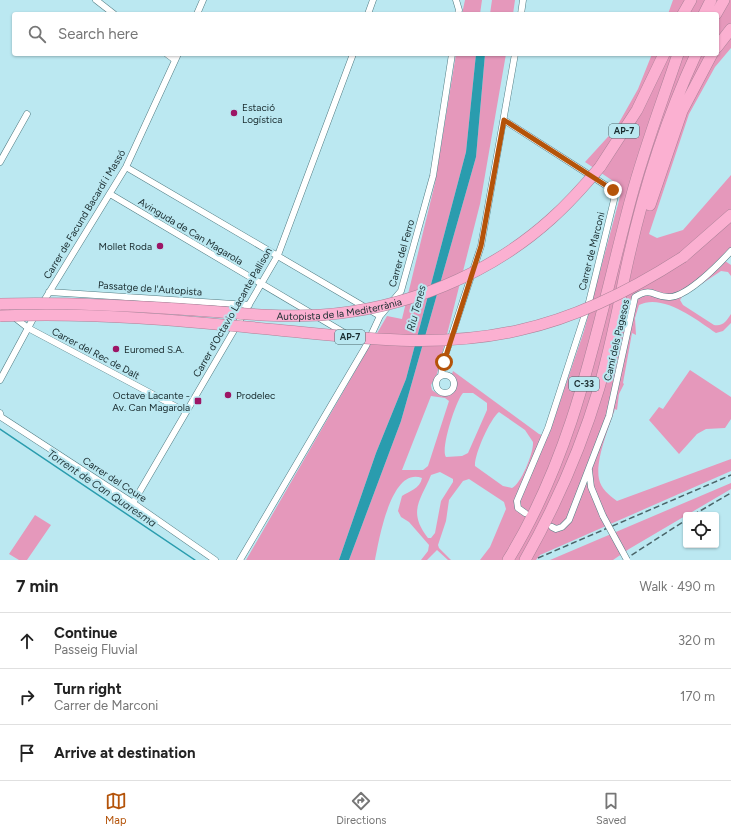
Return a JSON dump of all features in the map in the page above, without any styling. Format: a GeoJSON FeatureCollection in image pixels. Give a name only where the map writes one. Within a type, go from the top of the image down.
{"type":"FeatureCollection","features":[{"type":"Feature","properties":{"kind":"highway"},"geometry":{"type":"LineString","coordinates":[[685,12],[691,0]]}},
{"type":"Feature","properties":{"kind":"highway"},"geometry":{"type":"LineString","coordinates":[[698,12],[704,0]]}},
{"type":"Feature","properties":{"kind":"highway"},"geometry":{"type":"LineString","coordinates":[[705,12],[711,0]]}},
{"type":"Feature","properties":{"kind":"highway"},"geometry":{"type":"LineString","coordinates":[[717,12],[724,0]]}},
{"type":"Feature","properties":{"kind":"highway"},"geometry":{"type":"LineString","coordinates":[[719,44],[731,29]]}},
{"type":"Feature","properties":{"kind":"highway","name":"Autopista de la Mediterrània"},"geometry":{"type":"LineString","coordinates":[[0,305],[96,304],[300,316],[340,313],[373,308],[405,300],[432,290],[471,273],[506,252],[550,219],[600,167],[626,128],[663,56]]}},
{"type":"Feature","properties":{"kind":"highway"},"geometry":{"type":"LineString","coordinates":[[664,95],[677,56]]}},
{"type":"Feature","properties":{"kind":"highway","name":"C-33"},"geometry":{"type":"LineString","coordinates":[[508,560],[530,521],[548,484],[575,413],[595,347],[631,197],[646,144],[664,95],[683,56]]}},
{"type":"Feature","properties":{"kind":"highway","name":"C-33"},"geometry":{"type":"LineString","coordinates":[[525,560],[557,498],[582,438],[598,388],[620,304],[624,279],[656,156],[675,103],[695,56]]}},
{"type":"Feature","properties":{"kind":"highway"},"geometry":{"type":"LineString","coordinates":[[620,304],[629,281],[652,196],[675,128],[711,56]]}},
{"type":"Feature","properties":{"kind":"highway","name":"Autopista de la Mediterrània"},"geometry":{"type":"LineString","coordinates":[[0,316],[132,318],[391,340],[457,339],[519,331],[572,315],[638,285],[683,257],[731,215]]}},
{"type":"Feature","properties":{"kind":"street"},"geometry":{"type":"LineString","coordinates":[[96,0],[111,12]]}},
{"type":"Feature","properties":{"kind":"street"},"geometry":{"type":"LineString","coordinates":[[198,12],[203,0]]}},
{"type":"Feature","properties":{"kind":"street"},"geometry":{"type":"LineString","coordinates":[[369,12],[373,0]]}},
{"type":"Feature","properties":{"kind":"street"},"geometry":{"type":"LineString","coordinates":[[456,0],[458,12]]}},
{"type":"Feature","properties":{"kind":"street"},"geometry":{"type":"LineString","coordinates":[[521,12],[523,0]]}},
{"type":"Feature","properties":{"kind":"street","name":"Carrer d'Octavio Lacante Pallison"},"geometry":{"type":"LineString","coordinates":[[133,503],[262,284],[278,254],[352,56]]}},
{"type":"Feature","properties":{"kind":"street","name":"Carrer del Ferro"},"geometry":{"type":"LineString","coordinates":[[240,560],[366,346],[380,316],[401,291],[433,176],[452,56]]}},
{"type":"Feature","properties":{"kind":"street"},"geometry":{"type":"LineString","coordinates":[[441,376],[444,362],[481,246],[515,56]]}},
{"type":"Feature","properties":{"kind":"street","name":"Carrer de Facund Bacardí i Massó"},"geometry":{"type":"LineString","coordinates":[[0,380],[49,292],[126,167],[176,57]]}},
{"type":"Feature","properties":{"kind":"street"},"geometry":{"type":"LineString","coordinates":[[0,162],[27,114]]}},
{"type":"Feature","properties":{"kind":"street","name":"Carrer de Marconi"},"geometry":{"type":"LineString","coordinates":[[504,120],[613,190],[614,200],[589,302],[548,428],[517,501],[518,508],[525,513]]}},
{"type":"Feature","properties":{"kind":"street"},"geometry":{"type":"LineString","coordinates":[[126,167],[278,254],[380,316]]}},
{"type":"Feature","properties":{"kind":"street","name":"Avinguda de Can Magarola"},"geometry":{"type":"LineString","coordinates":[[110,194],[366,346]]}},
{"type":"Feature","properties":{"kind":"street","name":"Camí dels Pagesos"},"geometry":{"type":"LineString","coordinates":[[552,527],[556,529],[562,527],[568,520],[609,416],[635,298],[644,292],[652,292],[670,297],[679,294],[690,288],[731,251]]}},
{"type":"Feature","properties":{"kind":"street","name":"Passatge de l'Autopista"},"geometry":{"type":"LineString","coordinates":[[49,292],[249,305]]}},
{"type":"Feature","properties":{"kind":"street","name":"Carrer del Rec de Dalt"},"geometry":{"type":"LineString","coordinates":[[0,305],[28,328],[186,412]]}},
{"type":"Feature","properties":{"kind":"street","name":"Carrer del Coure"},"geometry":{"type":"LineString","coordinates":[[1,415],[215,560]]}},
{"type":"Feature","properties":{"kind":"street"},"geometry":{"type":"LineString","coordinates":[[588,469],[591,486],[603,516],[626,560]]}},
{"type":"Feature","properties":{"kind":"shaded area"},"geometry":{"type":"Polygon","coordinates":[[[465,0],[482,0],[480,12],[462,12],[465,0]]]}},
{"type":"Feature","properties":{"kind":"shaded area"},"geometry":{"type":"Polygon","coordinates":[[[492,0],[515,0],[513,12],[490,12],[492,0]]]}},
{"type":"Feature","properties":{"kind":"shaded area"},"geometry":{"type":"Polygon","coordinates":[[[673,0],[731,0],[731,48],[715,67],[689,114],[649,234],[657,238],[683,230],[731,175],[731,255],[725,261],[731,265],[731,276],[728,272],[721,271],[682,297],[680,300],[683,305],[714,325],[722,324],[731,314],[731,323],[723,331],[716,333],[690,315],[669,305],[658,302],[648,302],[639,305],[635,318],[636,335],[632,333],[624,384],[619,394],[617,410],[615,409],[601,454],[598,472],[599,479],[603,489],[617,501],[731,459],[731,471],[540,555],[536,560],[480,560],[490,547],[506,509],[504,502],[469,479],[463,481],[449,500],[446,521],[438,545],[439,548],[451,560],[448,560],[437,550],[427,560],[421,560],[428,551],[429,545],[409,522],[401,517],[398,511],[402,496],[417,487],[421,482],[422,478],[411,477],[402,483],[388,507],[383,522],[375,560],[349,560],[401,421],[476,157],[485,56],[506,56],[480,204],[437,374],[431,385],[432,390],[439,395],[450,395],[456,382],[452,374],[453,371],[539,434],[548,437],[584,331],[621,193],[616,183],[585,162],[616,128],[638,89],[651,56],[719,56],[719,12],[669,12],[673,0]],[[463,393],[453,414],[447,436],[445,445],[446,457],[462,456],[468,453],[487,410],[487,403],[473,393],[463,393]],[[431,396],[402,470],[423,470],[428,466],[449,401],[445,398],[431,396]],[[499,412],[487,429],[477,454],[475,466],[503,486],[512,488],[516,485],[523,474],[533,447],[533,442],[525,430],[499,412]],[[440,472],[431,475],[418,506],[418,520],[428,538],[431,538],[435,533],[441,501],[453,482],[453,479],[440,472]]]}},
{"type":"Feature","properties":{"kind":"shaded area"},"geometry":{"type":"Polygon","coordinates":[[[456,56],[476,56],[466,152],[406,379],[376,453],[339,560],[246,560],[387,316],[402,319],[435,183],[456,56]]]}},
{"type":"Feature","properties":{"kind":"shaded area"},"geometry":{"type":"Polygon","coordinates":[[[690,370],[731,397],[731,419],[725,428],[706,429],[697,434],[679,454],[649,420],[659,407],[663,409],[690,370]]]}},
{"type":"Feature","properties":{"kind":"shaded area"},"geometry":{"type":"Polygon","coordinates":[[[731,483],[731,489],[692,512],[683,512],[683,517],[613,560],[550,560],[731,483]]]}},
{"type":"Feature","properties":{"kind":"shaded area"},"geometry":{"type":"Polygon","coordinates":[[[35,515],[51,525],[27,560],[19,560],[9,554],[35,515]]]}},
{"type":"Feature","properties":{"kind":"water"},"geometry":{"type":"Polygon","coordinates":[[[476,56],[485,56],[476,157],[401,421],[349,560],[339,560],[376,453],[406,379],[466,152],[476,56]]]}},
{"type":"Feature","properties":{"kind":"waterway","name":"Torrent de Can Quaresma"},"geometry":{"type":"LineString","coordinates":[[0,429],[195,560]]}},
{"type":"Feature","properties":{"kind":"railway"},"geometry":{"type":"LineString","coordinates":[[538,558],[731,475]]}},
{"type":"Feature","properties":{"kind":"railway"},"geometry":{"type":"LineString","coordinates":[[698,512],[731,493]]}},
{"type":"Feature","properties":{"kind":"railway"},"geometry":{"type":"LineString","coordinates":[[624,560],[683,522]]}},
{"type":"Feature","properties":{"kind":"place","name":"Estació Logística"},"geometry":{"type":"Point","coordinates":[234,113]}},
{"type":"Feature","properties":{"kind":"place","name":"Mollet Roda"},"geometry":{"type":"Point","coordinates":[160,246]}},
{"type":"Feature","properties":{"kind":"place","name":"Euromed S.A."},"geometry":{"type":"Point","coordinates":[116,349]}},
{"type":"Feature","properties":{"kind":"place","name":"Prodelec"},"geometry":{"type":"Point","coordinates":[228,395]}},
{"type":"Feature","properties":{"kind":"place","name":"Octave Lacante - Av. Can Magarola"},"geometry":{"type":"Point","coordinates":[198,401]}},
{"type":"Feature","properties":{"kind":"route"},"geometry":{"type":"LineString","coordinates":[[444,362],[481,246],[504,120],[613,190]]}},
{"type":"Feature","properties":{"kind":"water label","name":"Riu Tenes"},"geometry":{"type":"Point","coordinates":[416,308]}}]}
